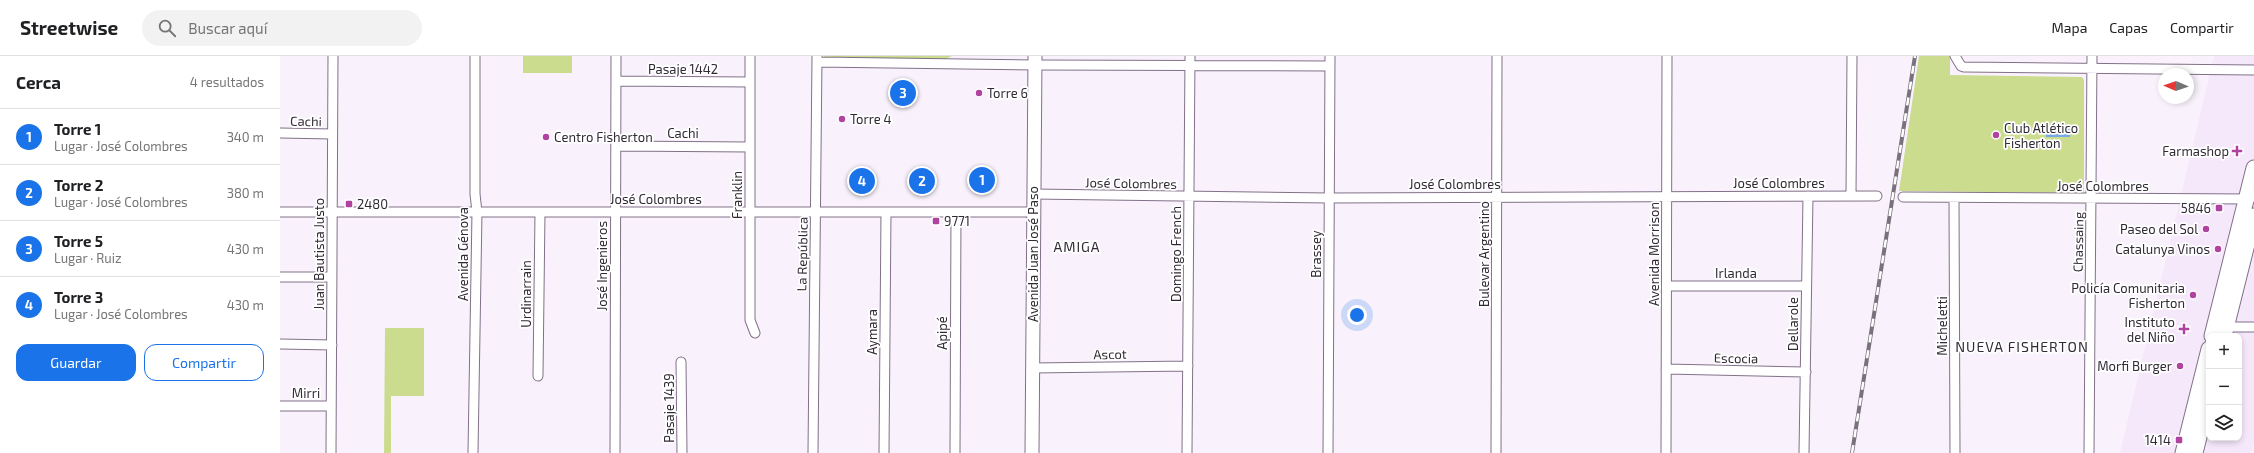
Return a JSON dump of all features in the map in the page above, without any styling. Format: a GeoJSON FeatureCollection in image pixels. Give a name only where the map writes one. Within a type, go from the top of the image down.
{"type":"FeatureCollection","features":[{"type":"Feature","properties":{"kind":"main road","name":"Avenida Juan José Paso"},"geometry":{"type":"LineString","coordinates":[[1032,453],[1032,212],[1035,61]]}},
{"type":"Feature","properties":{"kind":"main road"},"geometry":{"type":"LineString","coordinates":[[2219,331],[2250,199],[2254,168]]}},
{"type":"Feature","properties":{"kind":"main road"},"geometry":{"type":"LineString","coordinates":[[2219,331],[2254,216]]}},
{"type":"Feature","properties":{"kind":"main road"},"geometry":{"type":"LineString","coordinates":[[2183,453],[2206,361]]}},
{"type":"Feature","properties":{"kind":"main road"},"geometry":{"type":"LineString","coordinates":[[2195,453],[2207,405]]}},
{"type":"Feature","properties":{"kind":"street","name":"Juan Bautista Justo"},"geometry":{"type":"LineString","coordinates":[[331,453],[333,56]]}},
{"type":"Feature","properties":{"kind":"street","name":"Avenida Génova"},"geometry":{"type":"LineString","coordinates":[[473,453],[477,212],[475,194],[475,56]]}},
{"type":"Feature","properties":{"kind":"street","name":"José Ingenieros"},"geometry":{"type":"LineString","coordinates":[[615,453],[616,56]]}},
{"type":"Feature","properties":{"kind":"street","name":"Franklin"},"geometry":{"type":"LineString","coordinates":[[750,56],[750,320],[755,334]]}},
{"type":"Feature","properties":{"kind":"street","name":"Domingo French"},"geometry":{"type":"LineString","coordinates":[[1187,453],[1190,56]]}},
{"type":"Feature","properties":{"kind":"street","name":"Brassey"},"geometry":{"type":"LineString","coordinates":[[1328,453],[1330,56]]}},
{"type":"Feature","properties":{"kind":"street","name":"Bulevar Argentino"},"geometry":{"type":"LineString","coordinates":[[1496,453],[1497,56]]}},
{"type":"Feature","properties":{"kind":"street","name":"Avenida Morrison"},"geometry":{"type":"LineString","coordinates":[[1666,453],[1667,56]]}},
{"type":"Feature","properties":{"kind":"street"},"geometry":{"type":"LineString","coordinates":[[1851,195],[1852,56]]}},
{"type":"Feature","properties":{"kind":"street"},"geometry":{"type":"LineString","coordinates":[[1955,56],[1961,66],[2254,70]]}},
{"type":"Feature","properties":{"kind":"street","name":"Chassaing"},"geometry":{"type":"LineString","coordinates":[[2089,453],[2092,56]]}},
{"type":"Feature","properties":{"kind":"street"},"geometry":{"type":"LineString","coordinates":[[817,59],[957,59],[1190,66],[1330,66]]}},
{"type":"Feature","properties":{"kind":"street","name":"La República"},"geometry":{"type":"LineString","coordinates":[[814,453],[817,59]]}},
{"type":"Feature","properties":{"kind":"street","name":"Pasaje 1442"},"geometry":{"type":"LineString","coordinates":[[616,82],[750,82]]}},
{"type":"Feature","properties":{"kind":"street","name":"Cachi"},"geometry":{"type":"LineString","coordinates":[[280,133],[332,134]]}},
{"type":"Feature","properties":{"kind":"street","name":"Cachi"},"geometry":{"type":"LineString","coordinates":[[616,146],[750,147]]}},
{"type":"Feature","properties":{"kind":"street","name":"José Colombres"},"geometry":{"type":"LineString","coordinates":[[1033,194],[1329,198],[1877,196]]}},
{"type":"Feature","properties":{"kind":"street","name":"Dellarole"},"geometry":{"type":"LineString","coordinates":[[1804,453],[1808,196]]}},
{"type":"Feature","properties":{"kind":"street","name":"José Colombres"},"geometry":{"type":"LineString","coordinates":[[1903,197],[2250,199]]}},
{"type":"Feature","properties":{"kind":"street","name":"Micheletti"},"geometry":{"type":"LineString","coordinates":[[1954,198],[1955,453]]}},
{"type":"Feature","properties":{"kind":"street","name":"José Colombres"},"geometry":{"type":"LineString","coordinates":[[280,212],[1032,212]]}},
{"type":"Feature","properties":{"kind":"street","name":"Urdinarrain"},"geometry":{"type":"LineString","coordinates":[[538,376],[540,212]]}},
{"type":"Feature","properties":{"kind":"street","name":"Aymara"},"geometry":{"type":"LineString","coordinates":[[884,453],[886,212]]}},
{"type":"Feature","properties":{"kind":"street","name":"Apipé"},"geometry":{"type":"LineString","coordinates":[[955,453],[956,212]]}},
{"type":"Feature","properties":{"kind":"street"},"geometry":{"type":"LineString","coordinates":[[280,277],[332,277]]}},
{"type":"Feature","properties":{"kind":"street","name":"Irlanda"},"geometry":{"type":"LineString","coordinates":[[1667,286],[1806,286]]}},
{"type":"Feature","properties":{"kind":"street"},"geometry":{"type":"LineString","coordinates":[[2219,331],[2254,327]]}},
{"type":"Feature","properties":{"kind":"street"},"geometry":{"type":"LineString","coordinates":[[280,344],[332,345]]}},
{"type":"Feature","properties":{"kind":"street","name":"Pasaje 1439"},"geometry":{"type":"LineString","coordinates":[[681,362],[682,453]]}},
{"type":"Feature","properties":{"kind":"street","name":"Ascot"},"geometry":{"type":"LineString","coordinates":[[1032,368],[1188,366]]}},
{"type":"Feature","properties":{"kind":"street","name":"Escocia"},"geometry":{"type":"LineString","coordinates":[[1666,369],[1806,372]]}},
{"type":"Feature","properties":{"kind":"street","name":"Mirri"},"geometry":{"type":"LineString","coordinates":[[280,406],[331,406]]}},
{"type":"Feature","properties":{"kind":"shaded area"},"geometry":{"type":"Polygon","coordinates":[[[2214,56],[2254,56],[2254,441],[2251,453],[2120,453],[2214,56]]]}},
{"type":"Feature","properties":{"kind":"green space"},"geometry":{"type":"Polygon","coordinates":[[[523,56],[572,56],[572,73],[523,73],[523,56]]]}},
{"type":"Feature","properties":{"kind":"green space"},"geometry":{"type":"Polygon","coordinates":[[[824,56],[952,56],[944,60],[825,59],[824,56]]]}},
{"type":"Feature","properties":{"kind":"green space","name":"Club Atlético Fisherton"},"geometry":{"type":"Polygon","coordinates":[[[1919,56],[1950,56],[1950,75],[2082,77],[2084,80],[2084,193],[1899,191],[1919,56]]]}},
{"type":"Feature","properties":{"kind":"green space"},"geometry":{"type":"Polygon","coordinates":[[[385,328],[424,328],[424,396],[391,396],[391,453],[384,453],[385,328]]]}},
{"type":"Feature","properties":{"kind":"water"},"geometry":{"type":"Polygon","coordinates":[[[2046,127],[2071,128],[2070,137],[2046,137],[2046,127]]]}},
{"type":"Feature","properties":{"kind":"railway"},"geometry":{"type":"LineString","coordinates":[[1852,453],[1915,56]]}},
{"type":"Feature","properties":{"kind":"place","name":"Torre 5"},"geometry":{"type":"Point","coordinates":[903,93]}},
{"type":"Feature","properties":{"kind":"place","name":"Torre 6"},"geometry":{"type":"Point","coordinates":[979,93]}},
{"type":"Feature","properties":{"kind":"place","name":"Torre 4"},"geometry":{"type":"Point","coordinates":[842,119]}},
{"type":"Feature","properties":{"kind":"place","name":"Club Atlético Fisherton"},"geometry":{"type":"Point","coordinates":[1996,135]}},
{"type":"Feature","properties":{"kind":"place","name":"Centro Fisherton"},"geometry":{"type":"Point","coordinates":[546,137]}},
{"type":"Feature","properties":{"kind":"place","name":"Farmashop"},"geometry":{"type":"Point","coordinates":[2237,151]}},
{"type":"Feature","properties":{"kind":"place","name":"Torre 1"},"geometry":{"type":"Point","coordinates":[982,180]}},
{"type":"Feature","properties":{"kind":"place","name":"Torre 3"},"geometry":{"type":"Point","coordinates":[862,181]}},
{"type":"Feature","properties":{"kind":"place","name":"Torre 2"},"geometry":{"type":"Point","coordinates":[922,181]}},
{"type":"Feature","properties":{"kind":"place","name":"2480"},"geometry":{"type":"Point","coordinates":[349,204]}},
{"type":"Feature","properties":{"kind":"place","name":"5846"},"geometry":{"type":"Point","coordinates":[2219,208]}},
{"type":"Feature","properties":{"kind":"place","name":"9771"},"geometry":{"type":"Point","coordinates":[936,221]}},
{"type":"Feature","properties":{"kind":"place","name":"Paseo del Sol"},"geometry":{"type":"Point","coordinates":[2206,229]}},
{"type":"Feature","properties":{"kind":"place","name":"Catalunya Vinos"},"geometry":{"type":"Point","coordinates":[2218,249]}},
{"type":"Feature","properties":{"kind":"place","name":"Policía Comunitaria Fisherton"},"geometry":{"type":"Point","coordinates":[2193,295]}},
{"type":"Feature","properties":{"kind":"place","name":"Instituto del Niño"},"geometry":{"type":"Point","coordinates":[2184,329]}},
{"type":"Feature","properties":{"kind":"place","name":"Morfi Burger"},"geometry":{"type":"Point","coordinates":[2180,366]}},
{"type":"Feature","properties":{"kind":"place","name":"1414"},"geometry":{"type":"Point","coordinates":[2179,440]}},
{"type":"Feature","properties":{"kind":"district","name":"AMIGA"},"geometry":{"type":"Point","coordinates":[1077,247]}},
{"type":"Feature","properties":{"kind":"district","name":"NUEVA FISHERTON"},"geometry":{"type":"Point","coordinates":[2022,347]}}]}
